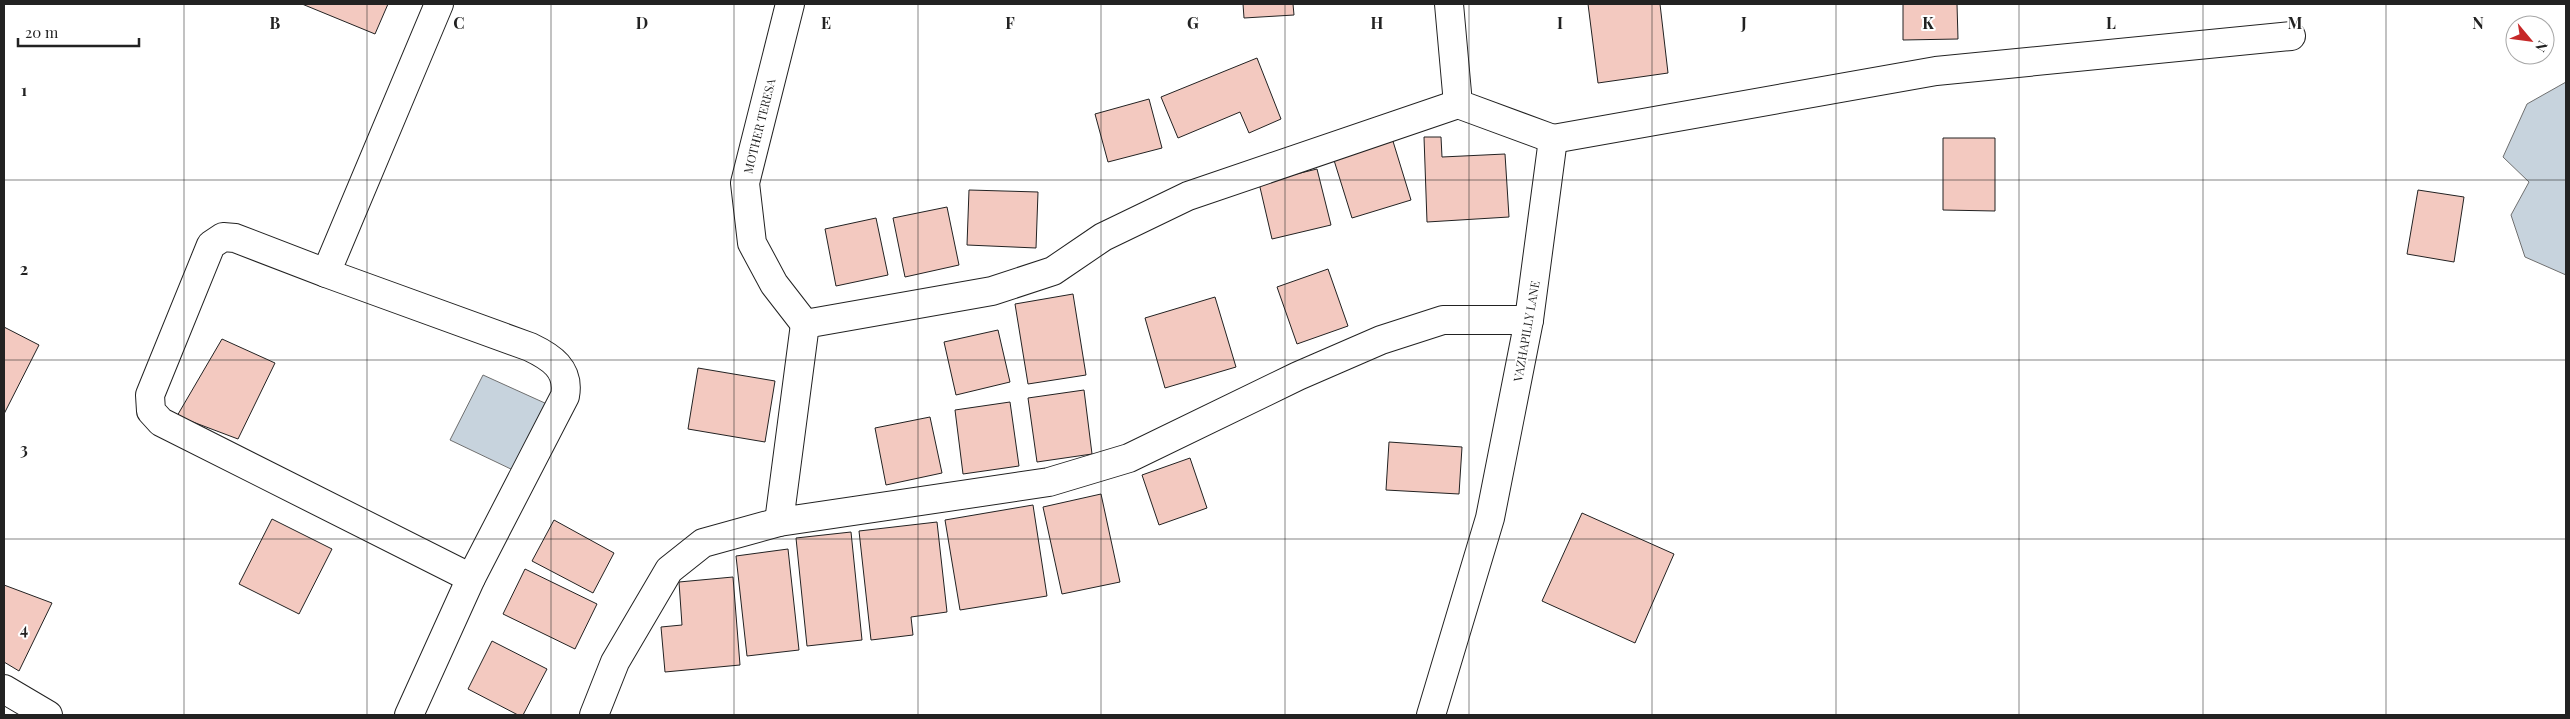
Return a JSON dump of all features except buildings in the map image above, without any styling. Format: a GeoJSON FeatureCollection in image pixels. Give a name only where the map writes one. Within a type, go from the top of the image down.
{"type":"FeatureCollection","features":[{"type":"Feature","properties":{"kind":"street"},"geometry":{"type":"LineString","coordinates":[[326,272],[439,4]]}},
{"type":"Feature","properties":{"kind":"street","name":"MOTHER TERESA"},"geometry":{"type":"LineString","coordinates":[[790,4],[745,183],[752,243],[774,284],[806,324]]}},
{"type":"Feature","properties":{"kind":"street"},"geometry":{"type":"LineString","coordinates":[[1449,4],[1458,104]]}},
{"type":"Feature","properties":{"kind":"street"},"geometry":{"type":"LineString","coordinates":[[778,522],[806,324],[992,291],[1053,271],[1103,237],[1188,196],[1458,104],[1553,139],[1936,71],[2291,36]]}},
{"type":"Feature","properties":{"kind":"street","name":"VAZHAPILLY LANE"},"geometry":{"type":"LineString","coordinates":[[1432,715],[1490,518],[1529,320],[1553,139]]}},
{"type":"Feature","properties":{"kind":"street"},"geometry":{"type":"LineString","coordinates":[[409,715],[471,578],[565,396],[566,388],[561,367],[546,355],[530,347],[235,238],[223,237],[211,245],[150,395],[151,411],[161,422],[471,578]]}},
{"type":"Feature","properties":{"kind":"street"},"geometry":{"type":"LineString","coordinates":[[594,715],[615,662],[669,570],[704,543],[778,522],[1049,482],[1129,458],[1298,376],[1381,340],[1443,320],[1529,320]]}},
{"type":"Feature","properties":{"kind":"street"},"geometry":{"type":"LineString","coordinates":[[4,689],[48,715]]}},
{"type":"Feature","properties":{"kind":"shaded area"},"geometry":{"type":"Polygon","coordinates":[[[2566,82],[2566,275],[2525,257],[2511,215],[2529,182],[2503,157],[2527,104],[2566,82]]]}},
{"type":"Feature","properties":{"kind":"shaded area"},"geometry":{"type":"Polygon","coordinates":[[[483,375],[547,404],[515,471],[450,440],[483,375]]]}}]}
